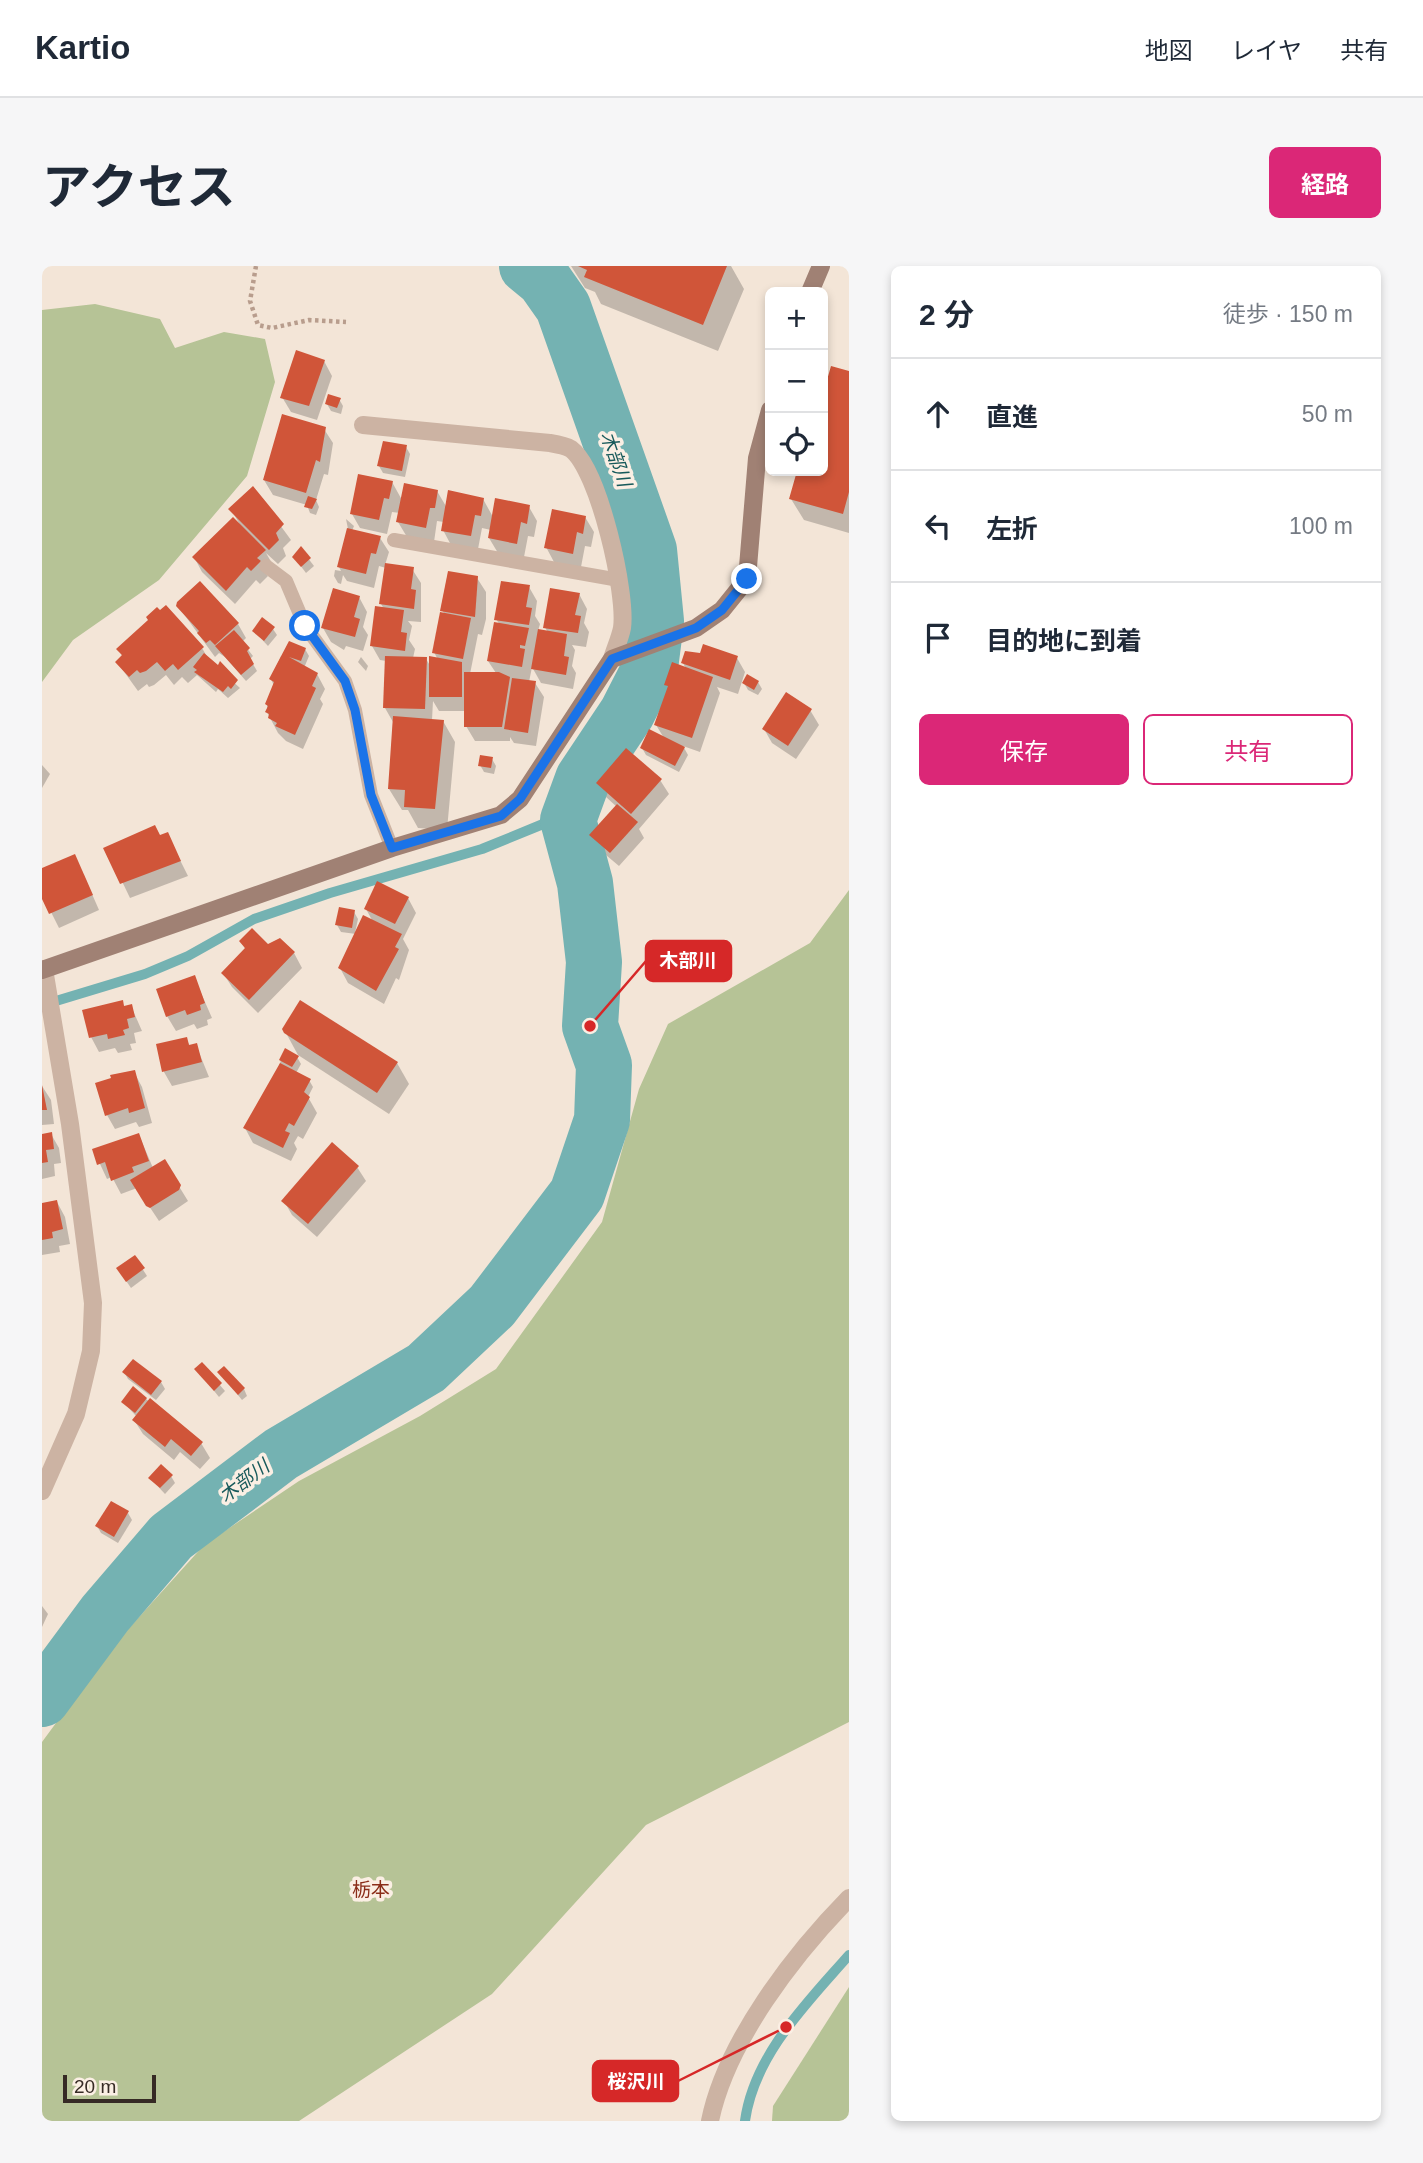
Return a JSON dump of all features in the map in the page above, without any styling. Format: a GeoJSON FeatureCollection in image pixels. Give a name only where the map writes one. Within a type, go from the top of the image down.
{"type":"FeatureCollection","features":[{"type":"Feature","properties":{"kind":"street"},"geometry":{"type":"LineString","coordinates":[[812,287],[821,266]]}},
{"type":"Feature","properties":{"kind":"street"},"geometry":{"type":"LineString","coordinates":[[612,659],[696,628],[722,610],[747,579],[757,458],[769,413]]}},
{"type":"Feature","properties":{"kind":"street"},"geometry":{"type":"LineString","coordinates":[[42,1491],[76,1414],[91,1351],[93,1303],[71,1124],[43,967],[392,848],[501,816],[520,799],[612,659],[622,627],[619,580],[608,528],[591,481],[571,449],[550,443],[363,425]]}},
{"type":"Feature","properties":{"kind":"street"},"geometry":{"type":"LineString","coordinates":[[710,2121],[714,2102],[732,2061],[774,1985],[849,1898]]}},
{"type":"Feature","properties":{"kind":"lane"},"geometry":{"type":"LineString","coordinates":[[394,540],[619,580]]}},
{"type":"Feature","properties":{"kind":"lane"},"geometry":{"type":"LineString","coordinates":[[266,566],[286,580],[305,626],[345,681],[355,710],[371,795],[392,848]]}},
{"type":"Feature","properties":{"kind":"path"},"geometry":{"type":"LineString","coordinates":[[256,266],[250,301],[258,325],[272,328],[309,320],[346,322]]}},
{"type":"Feature","properties":{"kind":"green space"},"geometry":{"type":"Polygon","coordinates":[[[95,304],[160,319],[175,348],[224,332],[265,339],[275,382],[247,476],[159,580],[73,640],[42,682],[42,310],[95,304]]]}},
{"type":"Feature","properties":{"kind":"green space"},"geometry":{"type":"Polygon","coordinates":[[[849,890],[849,1722],[646,1825],[492,1994],[299,2121],[42,2121],[42,1742],[112,1647],[204,1545],[299,1481],[420,1416],[496,1369],[602,1222],[639,1089],[668,1024],[810,943],[849,890]]]}},
{"type":"Feature","properties":{"kind":"green space"},"geometry":{"type":"Polygon","coordinates":[[[849,1987],[849,2121],[772,2121],[773,2106],[849,1987]]]}},
{"type":"Feature","properties":{"kind":"building"},"geometry":{"type":"Polygon","coordinates":[[[578,266],[727,266],[703,325],[584,277],[587,270],[578,266]]]}},
{"type":"Feature","properties":{"kind":"building"},"geometry":{"type":"Polygon","coordinates":[[[296,350],[325,360],[309,406],[280,398],[296,350]]]}},
{"type":"Feature","properties":{"kind":"building"},"geometry":{"type":"Polygon","coordinates":[[[831,366],[849,371],[849,492],[843,514],[789,499],[796,476],[828,476],[828,376],[831,366]]]}},
{"type":"Feature","properties":{"kind":"building"},"geometry":{"type":"Polygon","coordinates":[[[328,394],[341,398],[337,408],[325,404],[328,394]]]}},
{"type":"Feature","properties":{"kind":"building"},"geometry":{"type":"Polygon","coordinates":[[[282,414],[326,427],[320,462],[316,460],[306,493],[263,480],[282,414]]]}},
{"type":"Feature","properties":{"kind":"building"},"geometry":{"type":"Polygon","coordinates":[[[383,441],[407,445],[402,471],[377,466],[383,441]]]}},
{"type":"Feature","properties":{"kind":"building"},"geometry":{"type":"Polygon","coordinates":[[[358,474],[393,481],[389,499],[384,498],[379,520],[350,514],[358,474]]]}},
{"type":"Feature","properties":{"kind":"building"},"geometry":{"type":"Polygon","coordinates":[[[404,483],[438,490],[435,508],[430,508],[426,528],[396,522],[404,483]]]}},
{"type":"Feature","properties":{"kind":"building"},"geometry":{"type":"Polygon","coordinates":[[[253,486],[284,524],[276,533],[279,540],[269,550],[228,509],[253,486]]]}},
{"type":"Feature","properties":{"kind":"building"},"geometry":{"type":"Polygon","coordinates":[[[448,490],[484,498],[481,516],[475,515],[471,536],[441,531],[448,490]]]}},
{"type":"Feature","properties":{"kind":"building"},"geometry":{"type":"Polygon","coordinates":[[[308,496],[317,499],[312,509],[304,507],[308,496]]]}},
{"type":"Feature","properties":{"kind":"building"},"geometry":{"type":"Polygon","coordinates":[[[495,498],[530,505],[527,524],[521,522],[517,544],[488,538],[495,498]]]}},
{"type":"Feature","properties":{"kind":"building"},"geometry":{"type":"Polygon","coordinates":[[[552,509],[586,516],[583,534],[577,532],[573,554],[544,548],[552,509]]]}},
{"type":"Feature","properties":{"kind":"building"},"geometry":{"type":"Polygon","coordinates":[[[233,517],[266,550],[257,558],[261,561],[251,571],[247,567],[226,591],[192,557],[233,517]]]}},
{"type":"Feature","properties":{"kind":"building"},"geometry":{"type":"Polygon","coordinates":[[[347,528],[381,536],[376,554],[371,553],[366,574],[337,567],[347,528]]]}},
{"type":"Feature","properties":{"kind":"building"},"geometry":{"type":"Polygon","coordinates":[[[301,546],[311,558],[301,567],[292,557],[301,546]]]}},
{"type":"Feature","properties":{"kind":"building"},"geometry":{"type":"Polygon","coordinates":[[[385,563],[414,567],[411,589],[416,590],[414,609],[379,604],[385,563]]]}},
{"type":"Feature","properties":{"kind":"building"},"geometry":{"type":"Polygon","coordinates":[[[448,571],[478,576],[475,617],[440,611],[448,571]]]}},
{"type":"Feature","properties":{"kind":"building"},"geometry":{"type":"Polygon","coordinates":[[[200,581],[239,623],[215,645],[210,640],[206,643],[197,633],[199,631],[176,606],[200,581]]]}},
{"type":"Feature","properties":{"kind":"building"},"geometry":{"type":"Polygon","coordinates":[[[501,581],[530,585],[526,607],[532,608],[529,625],[494,620],[501,581]]]}},
{"type":"Feature","properties":{"kind":"building"},"geometry":{"type":"Polygon","coordinates":[[[333,588],[360,596],[354,617],[360,619],[355,637],[321,628],[333,588]]]}},
{"type":"Feature","properties":{"kind":"building"},"geometry":{"type":"Polygon","coordinates":[[[550,588],[580,593],[575,615],[581,616],[578,633],[543,628],[550,588]]]}},
{"type":"Feature","properties":{"kind":"building"},"geometry":{"type":"Polygon","coordinates":[[[166,605],[204,647],[178,670],[173,664],[165,671],[157,662],[146,671],[140,673],[137,670],[129,677],[115,662],[122,655],[116,649],[148,620],[146,617],[157,607],[160,610],[166,605]]]}},
{"type":"Feature","properties":{"kind":"building"},"geometry":{"type":"Polygon","coordinates":[[[375,606],[404,610],[401,632],[407,633],[405,651],[370,646],[375,606]]]}},
{"type":"Feature","properties":{"kind":"building"},"geometry":{"type":"Polygon","coordinates":[[[440,612],[471,618],[463,659],[432,653],[440,612]]]}},
{"type":"Feature","properties":{"kind":"building"},"geometry":{"type":"Polygon","coordinates":[[[262,617],[275,627],[264,641],[252,631],[262,617]]]}},
{"type":"Feature","properties":{"kind":"building"},"geometry":{"type":"Polygon","coordinates":[[[494,622],[529,628],[525,646],[520,645],[520,648],[525,649],[522,667],[487,661],[494,622]]]}},
{"type":"Feature","properties":{"kind":"building"},"geometry":{"type":"Polygon","coordinates":[[[538,629],[567,634],[564,656],[569,657],[566,675],[531,669],[538,629]]]}},
{"type":"Feature","properties":{"kind":"building"},"geometry":{"type":"Polygon","coordinates":[[[234,630],[250,648],[247,651],[254,664],[241,675],[215,646],[234,630]]]}},
{"type":"Feature","properties":{"kind":"building"},"geometry":{"type":"Polygon","coordinates":[[[289,641],[306,648],[301,661],[289,657],[318,673],[312,686],[316,688],[295,735],[275,726],[277,723],[268,718],[269,714],[265,712],[268,706],[265,704],[274,682],[269,679],[289,641]]]}},
{"type":"Feature","properties":{"kind":"building"},"geometry":{"type":"Polygon","coordinates":[[[703,644],[738,656],[730,680],[681,663],[685,651],[700,653],[703,644]]]}},
{"type":"Feature","properties":{"kind":"building"},"geometry":{"type":"Polygon","coordinates":[[[204,653],[218,665],[220,661],[238,680],[231,689],[228,686],[223,692],[194,672],[197,670],[193,667],[204,653]]]}},
{"type":"Feature","properties":{"kind":"building"},"geometry":{"type":"Polygon","coordinates":[[[385,656],[427,657],[425,709],[383,708],[385,656]]]}},
{"type":"Feature","properties":{"kind":"building"},"geometry":{"type":"Polygon","coordinates":[[[429,656],[462,662],[462,697],[429,697],[429,656]]]}},
{"type":"Feature","properties":{"kind":"building"},"geometry":{"type":"Polygon","coordinates":[[[672,662],[713,677],[692,738],[654,725],[668,686],[664,685],[672,662]]]}},
{"type":"Feature","properties":{"kind":"building"},"geometry":{"type":"Polygon","coordinates":[[[464,672],[499,672],[510,677],[502,727],[464,727],[464,672]]]}},
{"type":"Feature","properties":{"kind":"building"},"geometry":{"type":"Polygon","coordinates":[[[747,674],[759,681],[754,690],[742,683],[747,674]]]}},
{"type":"Feature","properties":{"kind":"building"},"geometry":{"type":"Polygon","coordinates":[[[512,678],[536,681],[528,733],[504,729],[512,678]]]}},
{"type":"Feature","properties":{"kind":"building"},"geometry":{"type":"Polygon","coordinates":[[[786,692],[812,709],[788,746],[762,729],[786,692]]]}},
{"type":"Feature","properties":{"kind":"building"},"geometry":{"type":"Polygon","coordinates":[[[393,716],[444,720],[435,809],[404,807],[405,790],[388,789],[393,716]]]}},
{"type":"Feature","properties":{"kind":"building"},"geometry":{"type":"Polygon","coordinates":[[[649,729],[685,747],[675,766],[640,748],[649,729]]]}},
{"type":"Feature","properties":{"kind":"building"},"geometry":{"type":"Polygon","coordinates":[[[626,748],[662,779],[631,814],[596,783],[626,748]]]}},
{"type":"Feature","properties":{"kind":"building"},"geometry":{"type":"Polygon","coordinates":[[[480,755],[493,757],[491,768],[478,766],[480,755]]]}},
{"type":"Feature","properties":{"kind":"building"},"geometry":{"type":"Polygon","coordinates":[[[617,804],[638,822],[610,853],[589,835],[617,804]]]}},
{"type":"Feature","properties":{"kind":"building"},"geometry":{"type":"Polygon","coordinates":[[[155,825],[160,835],[168,832],[181,861],[120,884],[103,848],[155,825]]]}},
{"type":"Feature","properties":{"kind":"building"},"geometry":{"type":"Polygon","coordinates":[[[75,854],[93,895],[49,914],[42,899],[42,868],[75,854]]]}},
{"type":"Feature","properties":{"kind":"building"},"geometry":{"type":"Polygon","coordinates":[[[377,881],[409,897],[395,924],[364,909],[377,881]]]}},
{"type":"Feature","properties":{"kind":"building"},"geometry":{"type":"Polygon","coordinates":[[[339,907],[355,910],[352,928],[335,925],[339,907]]]}},
{"type":"Feature","properties":{"kind":"building"},"geometry":{"type":"Polygon","coordinates":[[[363,915],[402,934],[395,947],[399,949],[376,991],[338,968],[363,915]]]}},
{"type":"Feature","properties":{"kind":"building"},"geometry":{"type":"Polygon","coordinates":[[[252,928],[268,944],[280,938],[295,952],[249,1000],[221,973],[245,948],[239,941],[252,928]]]}},
{"type":"Feature","properties":{"kind":"building"},"geometry":{"type":"Polygon","coordinates":[[[195,975],[205,1003],[200,1005],[201,1010],[187,1015],[185,1010],[166,1017],[156,989],[195,975]]]}},
{"type":"Feature","properties":{"kind":"building"},"geometry":{"type":"Polygon","coordinates":[[[123,1000],[124,1006],[132,1004],[135,1017],[127,1019],[129,1028],[123,1030],[125,1035],[108,1039],[107,1034],[89,1038],[82,1010],[123,1000]]]}},
{"type":"Feature","properties":{"kind":"building"},"geometry":{"type":"Polygon","coordinates":[[[300,1000],[398,1062],[377,1093],[284,1033],[282,1029],[300,1000]]]}},
{"type":"Feature","properties":{"kind":"building"},"geometry":{"type":"Polygon","coordinates":[[[187,1037],[189,1045],[197,1043],[202,1062],[162,1072],[156,1044],[187,1037]]]}},
{"type":"Feature","properties":{"kind":"building"},"geometry":{"type":"Polygon","coordinates":[[[285,1048],[299,1056],[292,1067],[279,1060],[285,1048]]]}},
{"type":"Feature","properties":{"kind":"building"},"geometry":{"type":"Polygon","coordinates":[[[280,1063],[311,1079],[304,1092],[310,1097],[294,1126],[289,1123],[285,1131],[290,1133],[283,1148],[243,1128],[280,1063]]]}},
{"type":"Feature","properties":{"kind":"building"},"geometry":{"type":"Polygon","coordinates":[[[135,1070],[145,1108],[129,1113],[128,1108],[105,1116],[95,1083],[111,1078],[110,1075],[135,1070]]]}},
{"type":"Feature","properties":{"kind":"building"},"geometry":{"type":"Polygon","coordinates":[[[42,1085],[47,1110],[42,1110],[42,1085]]]}},
{"type":"Feature","properties":{"kind":"building"},"geometry":{"type":"Polygon","coordinates":[[[52,1132],[54,1149],[46,1150],[48,1162],[42,1163],[42,1134],[52,1132]]]}},
{"type":"Feature","properties":{"kind":"building"},"geometry":{"type":"Polygon","coordinates":[[[139,1133],[149,1161],[132,1167],[134,1172],[111,1181],[105,1162],[97,1165],[92,1149],[139,1133]]]}},
{"type":"Feature","properties":{"kind":"building"},"geometry":{"type":"Polygon","coordinates":[[[332,1142],[359,1166],[308,1224],[281,1201],[332,1142]]]}},
{"type":"Feature","properties":{"kind":"building"},"geometry":{"type":"Polygon","coordinates":[[[165,1159],[181,1185],[179,1190],[150,1208],[130,1180],[165,1159]]]}},
{"type":"Feature","properties":{"kind":"building"},"geometry":{"type":"Polygon","coordinates":[[[57,1200],[63,1229],[52,1232],[53,1238],[42,1240],[42,1203],[57,1200]]]}},
{"type":"Feature","properties":{"kind":"building"},"geometry":{"type":"Polygon","coordinates":[[[135,1255],[145,1268],[126,1282],[116,1268],[135,1255]]]}},
{"type":"Feature","properties":{"kind":"building"},"geometry":{"type":"Polygon","coordinates":[[[133,1359],[162,1381],[151,1395],[122,1372],[133,1359]]]}},
{"type":"Feature","properties":{"kind":"building"},"geometry":{"type":"Polygon","coordinates":[[[202,1362],[222,1383],[214,1391],[194,1369],[202,1362]]]}},
{"type":"Feature","properties":{"kind":"building"},"geometry":{"type":"Polygon","coordinates":[[[224,1366],[245,1388],[238,1395],[217,1372],[224,1366]]]}},
{"type":"Feature","properties":{"kind":"building"},"geometry":{"type":"Polygon","coordinates":[[[133,1386],[147,1398],[135,1413],[121,1402],[133,1386]]]}},
{"type":"Feature","properties":{"kind":"building"},"geometry":{"type":"Polygon","coordinates":[[[150,1398],[203,1442],[191,1456],[171,1439],[165,1447],[132,1420],[150,1398]]]}},
{"type":"Feature","properties":{"kind":"building"},"geometry":{"type":"Polygon","coordinates":[[[161,1464],[173,1475],[160,1488],[148,1478],[161,1464]]]}},
{"type":"Feature","properties":{"kind":"building"},"geometry":{"type":"Polygon","coordinates":[[[111,1501],[129,1511],[114,1537],[95,1526],[111,1501]]]}},
{"type":"Feature","properties":{"kind":"waterway","name":"木部川"},"geometry":{"type":"LineString","coordinates":[[42,1699],[105,1614],[171,1537],[281,1454],[426,1368],[492,1306],[577,1194],[602,1120],[604,1065],[590,1026],[594,962],[585,883],[568,820],[583,779],[627,713],[650,668],[656,621],[649,550],[563,307],[544,280],[527,266]]}},
{"type":"Feature","properties":{"kind":"waterway"},"geometry":{"type":"LineString","coordinates":[[46,1004],[145,974],[188,956],[254,919],[330,893],[482,849],[548,822],[568,820]]}},
{"type":"Feature","properties":{"kind":"waterway"},"geometry":{"type":"LineString","coordinates":[[745,2121],[750,2097],[771,2052],[800,2011],[849,1955]]}},
{"type":"Feature","properties":{"kind":"place","name":"木部川"},"geometry":{"type":"Point","coordinates":[590,1026]}},
{"type":"Feature","properties":{"kind":"place","name":"桜沢川"},"geometry":{"type":"Point","coordinates":[786,2027]}},
{"type":"Feature","properties":{"kind":"district","name":"栃本"},"geometry":{"type":"Point","coordinates":[371,1889]}},
{"type":"Feature","properties":{"kind":"route"},"geometry":{"type":"LineString","coordinates":[[305,626],[345,681],[355,710],[371,795],[392,848],[501,816],[520,799],[612,659],[696,628],[722,610],[747,579]]}}]}
